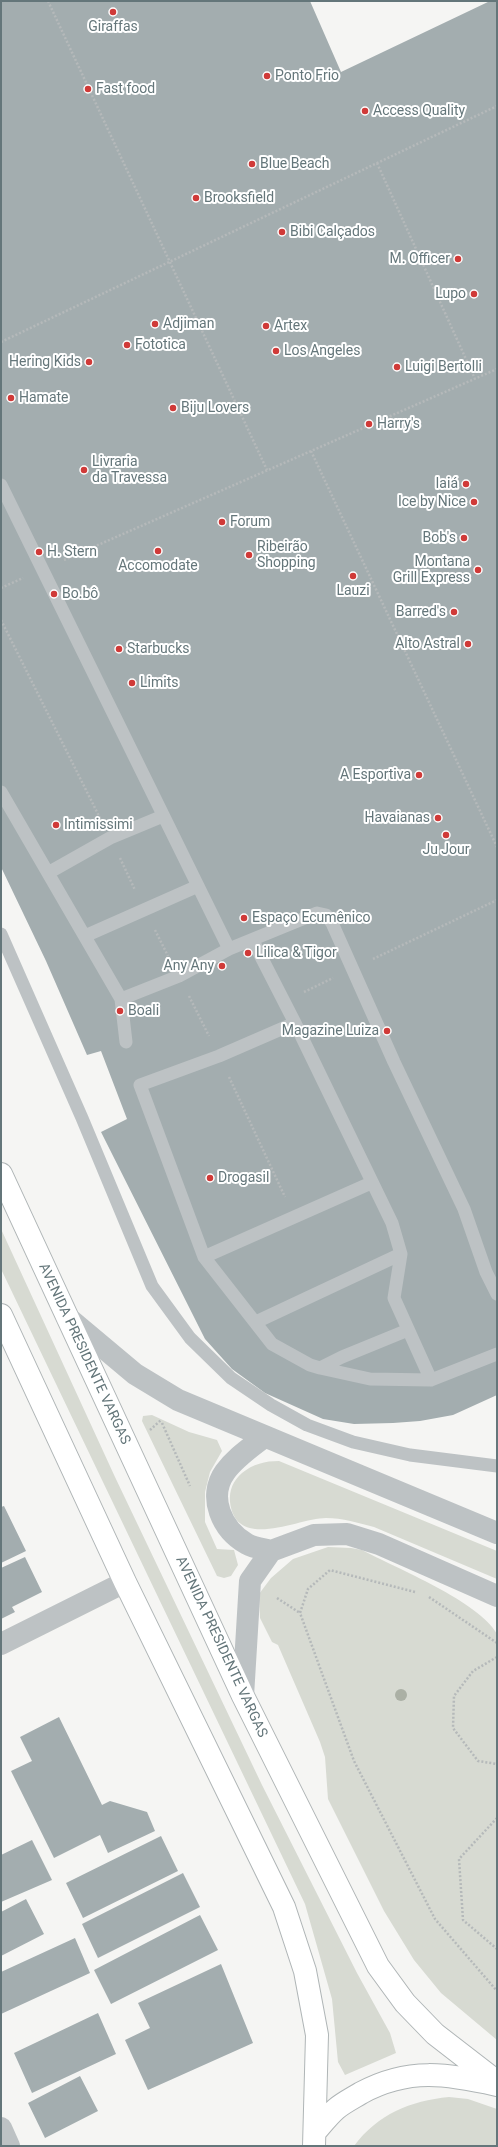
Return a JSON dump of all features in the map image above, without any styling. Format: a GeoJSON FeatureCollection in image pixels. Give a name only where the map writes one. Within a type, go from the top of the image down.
{"type":"FeatureCollection","features":[{"type":"Feature","properties":{"kind":"main road","name":"AVENIDA PRESIDENTE VARGAS"},"geometry":{"type":"LineString","coordinates":[[1,1174],[243,1696],[378,1966],[405,2003],[435,2034],[497,2082]]}},
{"type":"Feature","properties":{"kind":"main road"},"geometry":{"type":"LineString","coordinates":[[1,1315],[125,1582],[284,1907],[305,1971],[317,2035],[315,2139]]}},
{"type":"Feature","properties":{"kind":"main road"},"geometry":{"type":"LineString","coordinates":[[1,1337],[22,1358]]}},
{"type":"Feature","properties":{"kind":"main road"},"geometry":{"type":"LineString","coordinates":[[315,2139],[336,2109],[375,2086],[401,2076],[428,2074],[497,2085]]}},
{"type":"Feature","properties":{"kind":"street"},"geometry":{"type":"LineString","coordinates":[[67,1317],[135,1374],[178,1400],[497,1533]]}},
{"type":"Feature","properties":{"kind":"street"},"geometry":{"type":"LineString","coordinates":[[264,1437],[235,1460],[224,1473],[217,1488],[217,1504],[223,1519],[232,1532],[248,1545],[271,1551]]}},
{"type":"Feature","properties":{"kind":"street"},"geometry":{"type":"LineString","coordinates":[[243,1696],[250,1581],[271,1551],[314,1535],[348,1534],[379,1544],[497,1596]]}},
{"type":"Feature","properties":{"kind":"street"},"geometry":{"type":"LineString","coordinates":[[1,1644],[125,1582]]}},
{"type":"Feature","properties":{"kind":"street"},"geometry":{"type":"LineString","coordinates":[[1,2128],[10,2146]]}},
{"type":"Feature","properties":{"kind":"lane"},"geometry":{"type":"LineString","coordinates":[[1,485],[4,498],[42,569],[229,950]]}},
{"type":"Feature","properties":{"kind":"lane"},"geometry":{"type":"LineString","coordinates":[[1,792],[121,999],[126,1042]]}},
{"type":"Feature","properties":{"kind":"lane"},"geometry":{"type":"LineString","coordinates":[[48,873],[110,838],[163,816]]}},
{"type":"Feature","properties":{"kind":"lane"},"geometry":{"type":"LineString","coordinates":[[85,936],[198,886]]}},
{"type":"Feature","properties":{"kind":"lane"},"geometry":{"type":"LineString","coordinates":[[121,999],[179,976],[229,950],[317,913],[326,915],[332,923],[394,1062],[464,1209],[486,1272],[497,1294]]}},
{"type":"Feature","properties":{"kind":"lane"},"geometry":{"type":"LineString","coordinates":[[1,934],[82,1118],[152,1286],[190,1338],[231,1378],[307,1426],[353,1442],[410,1455],[497,1466]]}},
{"type":"Feature","properties":{"kind":"lane"},"geometry":{"type":"LineString","coordinates":[[252,941],[295,1023],[392,1224],[401,1254],[394,1298],[431,1380]]}},
{"type":"Feature","properties":{"kind":"lane"},"geometry":{"type":"LineString","coordinates":[[295,1023],[219,1056],[140,1085],[204,1257],[272,1344],[310,1365],[370,1379],[431,1380],[497,1354]]}},
{"type":"Feature","properties":{"kind":"lane"},"geometry":{"type":"LineString","coordinates":[[204,1257],[371,1183]]}},
{"type":"Feature","properties":{"kind":"lane"},"geometry":{"type":"LineString","coordinates":[[256,1322],[401,1254]]}},
{"type":"Feature","properties":{"kind":"lane"},"geometry":{"type":"LineString","coordinates":[[320,1368],[342,1357],[408,1330]]}},
{"type":"Feature","properties":{"kind":"path"},"geometry":{"type":"LineString","coordinates":[[48,1],[267,470]]}},
{"type":"Feature","properties":{"kind":"path"},"geometry":{"type":"LineString","coordinates":[[1,342],[497,106]]}},
{"type":"Feature","properties":{"kind":"path"},"geometry":{"type":"LineString","coordinates":[[377,163],[475,379]]}},
{"type":"Feature","properties":{"kind":"path"},"geometry":{"type":"LineString","coordinates":[[1,588],[497,369]]}},
{"type":"Feature","properties":{"kind":"path"},"geometry":{"type":"LineString","coordinates":[[311,452],[497,848]]}},
{"type":"Feature","properties":{"kind":"path"},"geometry":{"type":"LineString","coordinates":[[497,1642],[423,1594],[330,1570],[308,1589],[300,1613],[354,1761],[435,1919],[497,1991]]}},
{"type":"Feature","properties":{"kind":"path"},"geometry":{"type":"LineString","coordinates":[[497,1657],[473,1671],[454,1696],[452,1728],[478,1761],[497,1764]]}},
{"type":"Feature","properties":{"kind":"path"},"geometry":{"type":"LineString","coordinates":[[497,1818],[459,1859],[463,1920],[497,1949]]}},
{"type":"Feature","properties":{"kind":"shaded area"},"geometry":{"type":"Polygon","coordinates":[[[1,1229],[115,1477],[262,1785],[357,1973],[390,2033],[396,2053],[345,2075],[338,2062],[332,1999],[305,1904],[1,1269],[1,1229]]]}},
{"type":"Feature","properties":{"kind":"shaded area"},"geometry":{"type":"Polygon","coordinates":[[[152,1415],[189,1432],[217,1440],[222,1451],[210,1472],[205,1492],[205,1522],[217,1549],[234,1550],[238,1565],[231,1576],[224,1578],[217,1576],[142,1421],[143,1416],[152,1415]]]}},
{"type":"Feature","properties":{"kind":"shaded area"},"geometry":{"type":"Polygon","coordinates":[[[279,1461],[497,1551],[497,1579],[374,1527],[350,1521],[326,1518],[314,1519],[270,1529],[256,1529],[244,1526],[235,1517],[230,1502],[231,1490],[236,1479],[250,1467],[264,1462],[279,1461]]]}},
{"type":"Feature","properties":{"kind":"shaded area"},"geometry":{"type":"Polygon","coordinates":[[[328,1547],[362,1550],[415,1576],[456,1598],[474,1610],[488,1622],[497,1634],[497,2040],[441,1993],[414,1960],[384,1911],[328,1799],[325,1757],[320,1742],[278,1645],[272,1642],[260,1618],[259,1594],[271,1578],[293,1559],[328,1547]]]}},
{"type":"Feature","properties":{"kind":"shaded area"},"geometry":{"type":"Polygon","coordinates":[[[449,2097],[468,2099],[497,2109],[497,2146],[354,2146],[373,2125],[384,2117],[421,2102],[449,2097]]]}},
{"type":"Feature","properties":{"kind":"building","name":"Ribeirão Shopping"},"geometry":{"type":"Polygon","coordinates":[[[1,1],[310,1],[341,72],[490,1],[497,1],[497,1395],[453,1415],[420,1421],[393,1423],[354,1424],[323,1419],[265,1393],[232,1369],[205,1339],[101,1132],[127,1119],[101,1051],[87,1055],[46,961],[1,867],[1,1]]]}},
{"type":"Feature","properties":{"kind":"building"},"geometry":{"type":"Polygon","coordinates":[[[4,1506],[26,1551],[1,1563],[1,1507],[4,1506]]]}},
{"type":"Feature","properties":{"kind":"building"},"geometry":{"type":"Polygon","coordinates":[[[25,1557],[42,1592],[12,1607],[15,1612],[1,1619],[1,1568],[25,1557]]]}},
{"type":"Feature","properties":{"kind":"building"},"geometry":{"type":"Polygon","coordinates":[[[59,1717],[102,1805],[110,1801],[147,1812],[155,1831],[108,1853],[100,1835],[54,1858],[11,1771],[32,1761],[20,1737],[59,1717]]]}},
{"type":"Feature","properties":{"kind":"building"},"geometry":{"type":"Polygon","coordinates":[[[161,1836],[178,1871],[83,1918],[66,1883],[161,1836]]]}},
{"type":"Feature","properties":{"kind":"building"},"geometry":{"type":"Polygon","coordinates":[[[32,1840],[52,1880],[1,1902],[1,1855],[32,1840]]]}},
{"type":"Feature","properties":{"kind":"building"},"geometry":{"type":"Polygon","coordinates":[[[183,1873],[200,1907],[98,1958],[82,1924],[183,1873]]]}},
{"type":"Feature","properties":{"kind":"building"},"geometry":{"type":"Polygon","coordinates":[[[26,1899],[44,1934],[1,1956],[1,1912],[26,1899]]]}},
{"type":"Feature","properties":{"kind":"building"},"geometry":{"type":"Polygon","coordinates":[[[200,1915],[218,1950],[111,2004],[94,1970],[200,1915]]]}},
{"type":"Feature","properties":{"kind":"building"},"geometry":{"type":"Polygon","coordinates":[[[75,1938],[90,1973],[1,2014],[1,1972],[75,1938]]]}},
{"type":"Feature","properties":{"kind":"building"},"geometry":{"type":"Polygon","coordinates":[[[221,1964],[253,2043],[148,2090],[125,2040],[150,2028],[138,2003],[221,1964]]]}},
{"type":"Feature","properties":{"kind":"building"},"geometry":{"type":"Polygon","coordinates":[[[98,2013],[116,2054],[32,2093],[14,2053],[98,2013]]]}},
{"type":"Feature","properties":{"kind":"building"},"geometry":{"type":"Polygon","coordinates":[[[80,2076],[98,2111],[45,2138],[28,2103],[80,2076]]]}},
{"type":"Feature","properties":{"kind":"place","name":"Giraffas"},"geometry":{"type":"Point","coordinates":[113,12]}},
{"type":"Feature","properties":{"kind":"place","name":"Ponto Frio"},"geometry":{"type":"Point","coordinates":[267,76]}},
{"type":"Feature","properties":{"kind":"place","name":"Fast food"},"geometry":{"type":"Point","coordinates":[88,89]}},
{"type":"Feature","properties":{"kind":"place","name":"Access Quality"},"geometry":{"type":"Point","coordinates":[365,111]}},
{"type":"Feature","properties":{"kind":"place","name":"Blue Beach"},"geometry":{"type":"Point","coordinates":[252,164]}},
{"type":"Feature","properties":{"kind":"place","name":"Brooksfield"},"geometry":{"type":"Point","coordinates":[196,198]}},
{"type":"Feature","properties":{"kind":"place","name":"Bibi Calçados"},"geometry":{"type":"Point","coordinates":[282,232]}},
{"type":"Feature","properties":{"kind":"place","name":"M. Officer"},"geometry":{"type":"Point","coordinates":[458,259]}},
{"type":"Feature","properties":{"kind":"place","name":"Lupo"},"geometry":{"type":"Point","coordinates":[474,294]}},
{"type":"Feature","properties":{"kind":"place","name":"Adjiman"},"geometry":{"type":"Point","coordinates":[155,324]}},
{"type":"Feature","properties":{"kind":"place","name":"Artex"},"geometry":{"type":"Point","coordinates":[266,326]}},
{"type":"Feature","properties":{"kind":"place","name":"Fototica"},"geometry":{"type":"Point","coordinates":[127,345]}},
{"type":"Feature","properties":{"kind":"place","name":"Los Angeles"},"geometry":{"type":"Point","coordinates":[276,351]}},
{"type":"Feature","properties":{"kind":"place","name":"Hering Kids"},"geometry":{"type":"Point","coordinates":[89,362]}},
{"type":"Feature","properties":{"kind":"place","name":"Luigi Bertolli"},"geometry":{"type":"Point","coordinates":[397,367]}},
{"type":"Feature","properties":{"kind":"place","name":"Hamate"},"geometry":{"type":"Point","coordinates":[11,398]}},
{"type":"Feature","properties":{"kind":"place","name":"Biju Lovers"},"geometry":{"type":"Point","coordinates":[173,408]}},
{"type":"Feature","properties":{"kind":"place","name":"Harry's"},"geometry":{"type":"Point","coordinates":[369,424]}},
{"type":"Feature","properties":{"kind":"place","name":"Livraria da Travessa"},"geometry":{"type":"Point","coordinates":[84,470]}},
{"type":"Feature","properties":{"kind":"place","name":"Iaiá"},"geometry":{"type":"Point","coordinates":[466,484]}},
{"type":"Feature","properties":{"kind":"place","name":"Ice by Nice"},"geometry":{"type":"Point","coordinates":[474,502]}},
{"type":"Feature","properties":{"kind":"place","name":"Forum"},"geometry":{"type":"Point","coordinates":[222,522]}},
{"type":"Feature","properties":{"kind":"place","name":"Bob's"},"geometry":{"type":"Point","coordinates":[464,538]}},
{"type":"Feature","properties":{"kind":"place","name":"Accomodate"},"geometry":{"type":"Point","coordinates":[158,551]}},
{"type":"Feature","properties":{"kind":"place","name":"H. Stern"},"geometry":{"type":"Point","coordinates":[39,552]}},
{"type":"Feature","properties":{"kind":"place","name":"Ribeirão Shopping"},"geometry":{"type":"Point","coordinates":[249,555]}},
{"type":"Feature","properties":{"kind":"place","name":"Montana Grill Express"},"geometry":{"type":"Point","coordinates":[478,570]}},
{"type":"Feature","properties":{"kind":"place","name":"Lauzi"},"geometry":{"type":"Point","coordinates":[353,576]}},
{"type":"Feature","properties":{"kind":"place","name":"Bo.bô"},"geometry":{"type":"Point","coordinates":[54,594]}},
{"type":"Feature","properties":{"kind":"place","name":"Barred's"},"geometry":{"type":"Point","coordinates":[454,612]}},
{"type":"Feature","properties":{"kind":"place","name":"Alto Astral"},"geometry":{"type":"Point","coordinates":[468,644]}},
{"type":"Feature","properties":{"kind":"place","name":"Starbucks"},"geometry":{"type":"Point","coordinates":[119,649]}},
{"type":"Feature","properties":{"kind":"place","name":"Limits"},"geometry":{"type":"Point","coordinates":[132,683]}},
{"type":"Feature","properties":{"kind":"place","name":"A Esportiva"},"geometry":{"type":"Point","coordinates":[419,775]}},
{"type":"Feature","properties":{"kind":"place","name":"Havaianas"},"geometry":{"type":"Point","coordinates":[438,818]}},
{"type":"Feature","properties":{"kind":"place","name":"Intimissimi"},"geometry":{"type":"Point","coordinates":[56,825]}},
{"type":"Feature","properties":{"kind":"place","name":"Ju Jour"},"geometry":{"type":"Point","coordinates":[446,835]}},
{"type":"Feature","properties":{"kind":"place","name":"Espaço Ecumênico"},"geometry":{"type":"Point","coordinates":[244,918]}},
{"type":"Feature","properties":{"kind":"place","name":"Lilica & Tigor"},"geometry":{"type":"Point","coordinates":[248,953]}},
{"type":"Feature","properties":{"kind":"place","name":"Any Any"},"geometry":{"type":"Point","coordinates":[222,966]}},
{"type":"Feature","properties":{"kind":"place","name":"Boali"},"geometry":{"type":"Point","coordinates":[120,1011]}},
{"type":"Feature","properties":{"kind":"place","name":"Magazine Luiza"},"geometry":{"type":"Point","coordinates":[387,1031]}},
{"type":"Feature","properties":{"kind":"place","name":"Drogasil"},"geometry":{"type":"Point","coordinates":[210,1178]}}]}
